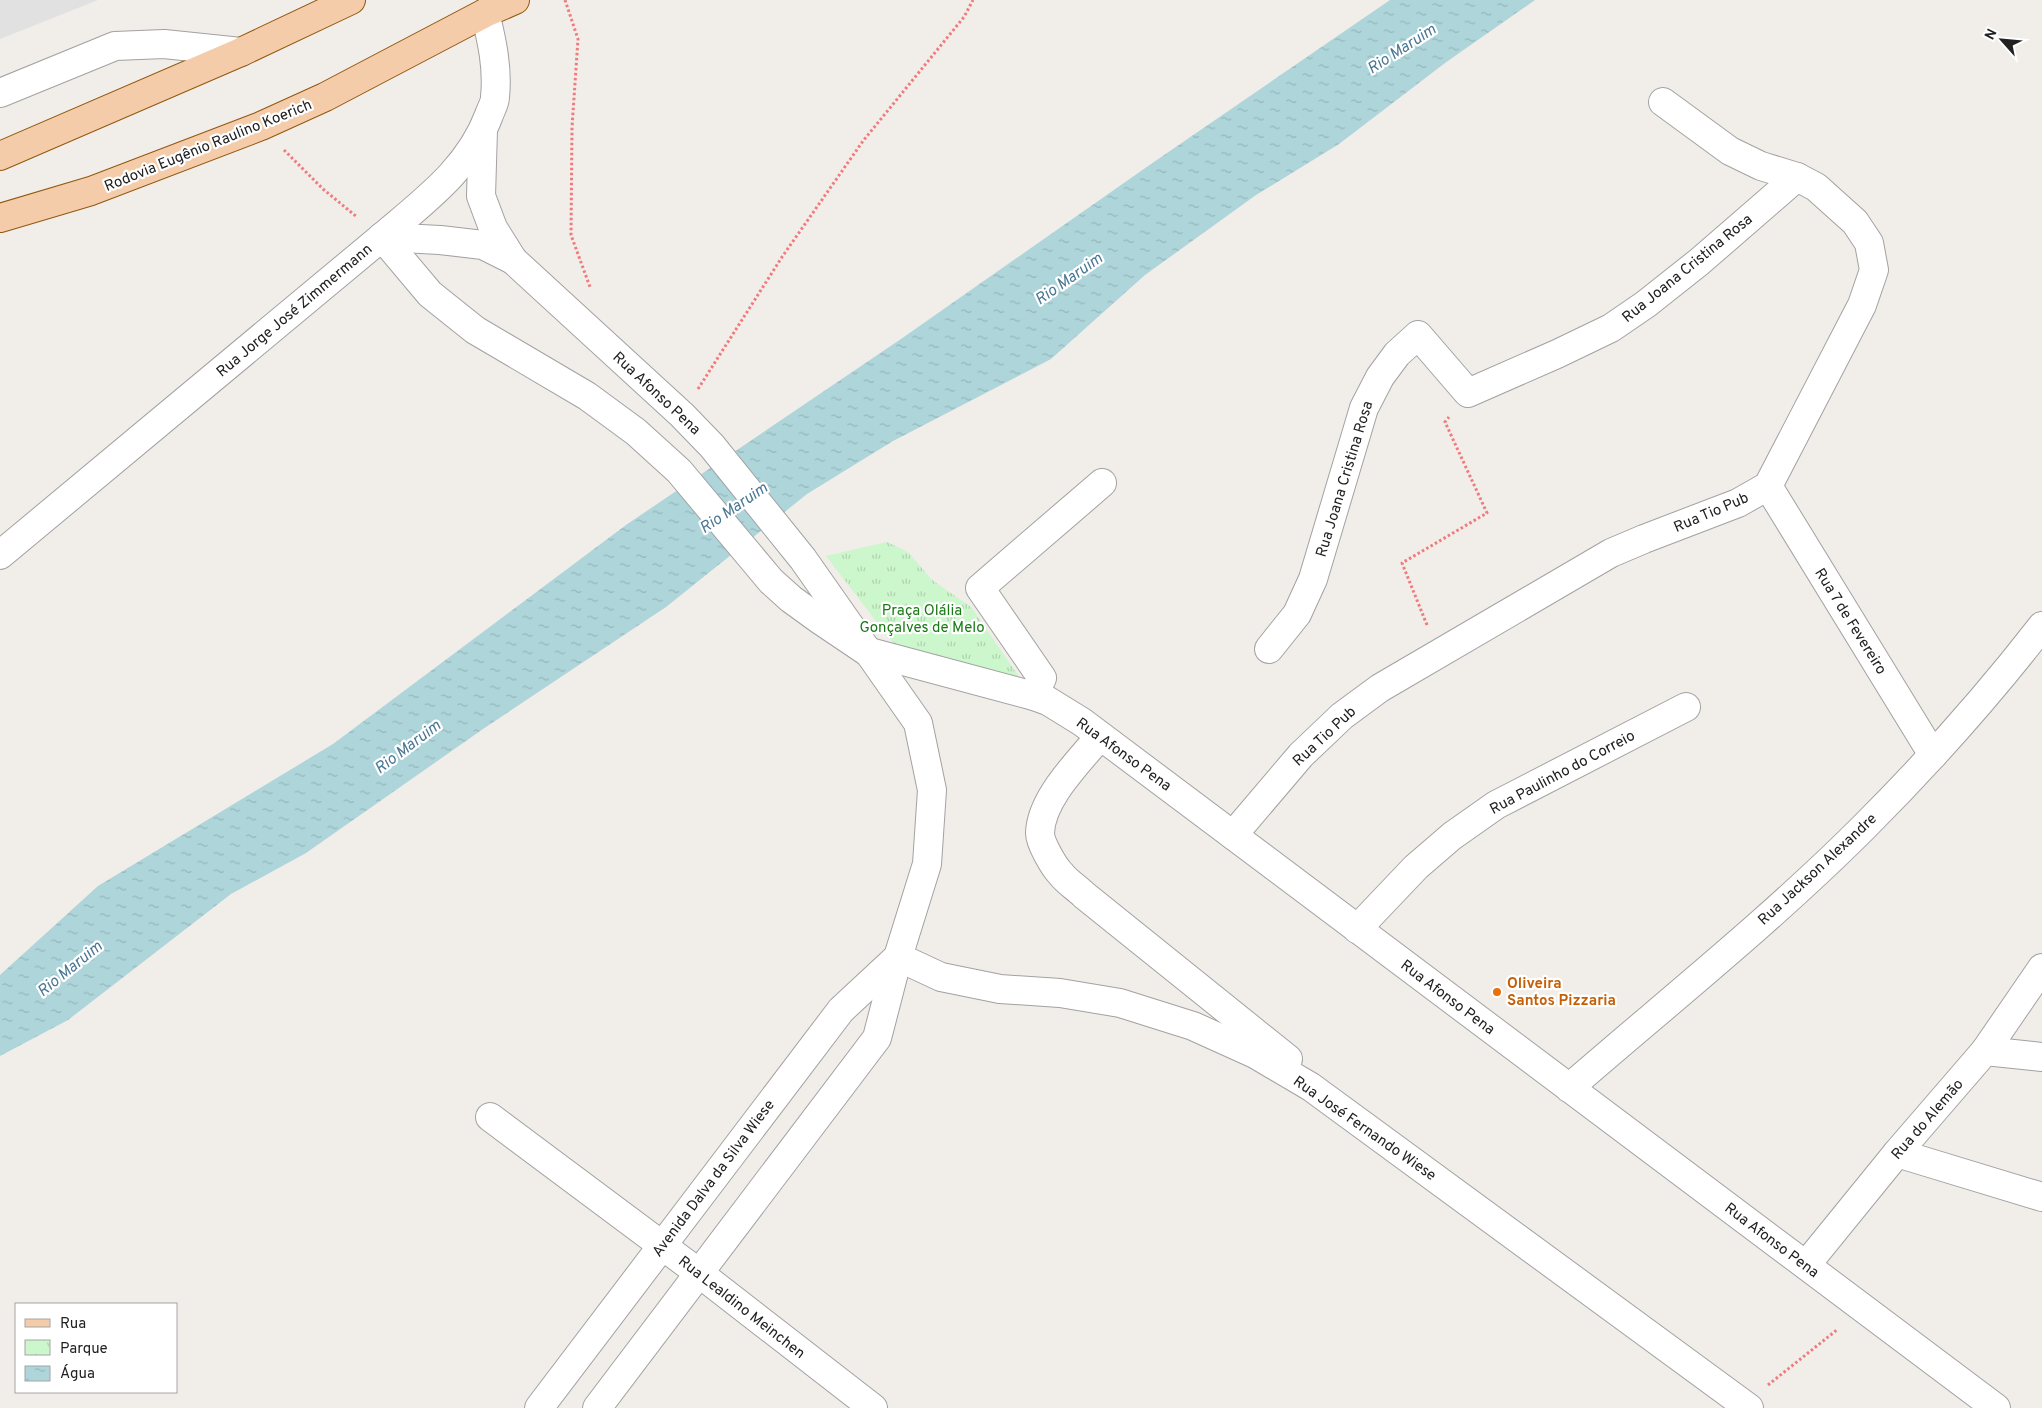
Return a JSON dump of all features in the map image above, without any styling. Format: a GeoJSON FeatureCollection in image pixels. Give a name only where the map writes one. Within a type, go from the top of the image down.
{"type":"FeatureCollection","features":[{"type":"Feature","properties":{"kind":"main road","name":"Rodovia Eugênio Raulino Koerich"},"geometry":{"type":"LineString","coordinates":[[0,218],[91,191],[261,126],[325,97],[485,13],[515,0]]}},
{"type":"Feature","properties":{"kind":"main road"},"geometry":{"type":"LineString","coordinates":[[0,156],[241,52],[342,2]]}},
{"type":"Feature","properties":{"kind":"street","name":"Rua Jorge José Zimmermann"},"geometry":{"type":"LineString","coordinates":[[0,556],[426,200],[459,168],[484,130],[495,98],[495,57],[485,13]]}},
{"type":"Feature","properties":{"kind":"street"},"geometry":{"type":"LineString","coordinates":[[0,93],[115,46],[164,44],[241,52]]}},
{"type":"Feature","properties":{"kind":"street","name":"Rua Tio Pub"},"geometry":{"type":"LineString","coordinates":[[1233,835],[1301,755],[1342,716],[1380,688],[1611,554],[1644,539],[1738,503],[1768,486],[1862,305],[1874,270],[1869,243],[1855,222],[1816,187],[1797,177],[1761,166],[1730,151],[1663,102]]}},
{"type":"Feature","properties":{"kind":"street","name":"Rua Afonso Pena"},"geometry":{"type":"LineString","coordinates":[[484,130],[481,196],[493,228],[513,260],[682,415],[712,446],[804,559],[866,651]]}},
{"type":"Feature","properties":{"kind":"street","name":"Rua Joana Cristina Rosa"},"geometry":{"type":"LineString","coordinates":[[1269,649],[1297,614],[1313,579],[1364,408],[1380,377],[1397,354],[1418,335],[1468,393],[1558,354],[1610,328],[1646,304],[1699,262],[1797,177]]}},
{"type":"Feature","properties":{"kind":"street","name":"Rua Afonso Pena"},"geometry":{"type":"LineString","coordinates":[[382,237],[430,294],[475,330],[587,396],[636,432],[679,471],[771,581],[791,599],[866,651],[1034,696],[1064,711],[1233,835],[1996,1408]]}},
{"type":"Feature","properties":{"kind":"street"},"geometry":{"type":"LineString","coordinates":[[382,237],[440,240],[483,245],[513,260]]}},
{"type":"Feature","properties":{"kind":"street"},"geometry":{"type":"LineString","coordinates":[[1034,696],[1042,678],[980,588],[1102,482]]}},
{"type":"Feature","properties":{"kind":"street","name":"Rua 7 de Fevereiro"},"geometry":{"type":"LineString","coordinates":[[1768,486],[1934,755]]}},
{"type":"Feature","properties":{"kind":"street","name":"Rua Jackson Alexandre"},"geometry":{"type":"LineString","coordinates":[[1569,1088],[1811,878],[1863,828],[1934,755],[2000,680],[2042,626]]}},
{"type":"Feature","properties":{"kind":"street","name":"Avenida Dalva da Silva Wiese"},"geometry":{"type":"LineString","coordinates":[[597,1408],[877,1038],[898,957],[927,864],[932,790],[918,723],[866,651]]}},
{"type":"Feature","properties":{"kind":"street","name":"Rua Paulinho do Correio"},"geometry":{"type":"LineString","coordinates":[[1357,929],[1416,867],[1452,836],[1496,805],[1686,707]]}},
{"type":"Feature","properties":{"kind":"street"},"geometry":{"type":"LineString","coordinates":[[1100,736],[1058,789],[1045,810],[1040,834],[1046,852],[1060,874],[1293,1063],[1311,1086]]}},
{"type":"Feature","properties":{"kind":"street","name":"Avenida Dalva da Silva Wiese"},"geometry":{"type":"LineString","coordinates":[[539,1408],[841,1010],[898,957]]}},
{"type":"Feature","properties":{"kind":"street","name":"Rua José Fernando Wiese"},"geometry":{"type":"LineString","coordinates":[[898,957],[941,977],[1000,989],[1060,992],[1120,1003],[1193,1026],[1255,1054],[1311,1086],[1746,1406]]}},
{"type":"Feature","properties":{"kind":"street","name":"Rua do Alemão"},"geometry":{"type":"LineString","coordinates":[[1806,1265],[1897,1153],[1985,1051],[2042,968]]}},
{"type":"Feature","properties":{"kind":"street"},"geometry":{"type":"LineString","coordinates":[[1985,1051],[2042,1057]]}},
{"type":"Feature","properties":{"kind":"street","name":"Rua Lealdino Meinchen"},"geometry":{"type":"LineString","coordinates":[[490,1118],[699,1274],[873,1408]]}},
{"type":"Feature","properties":{"kind":"street"},"geometry":{"type":"LineString","coordinates":[[1897,1153],[2042,1196]]}},
{"type":"Feature","properties":{"kind":"path"},"geometry":{"type":"LineString","coordinates":[[565,0],[578,39],[572,127],[571,234],[592,294]]}},
{"type":"Feature","properties":{"kind":"path"},"geometry":{"type":"LineString","coordinates":[[682,415],[782,257],[863,141],[964,17],[973,0]]}},
{"type":"Feature","properties":{"kind":"path"},"geometry":{"type":"LineString","coordinates":[[261,126],[323,189],[382,237]]}},
{"type":"Feature","properties":{"kind":"path"},"geometry":{"type":"LineString","coordinates":[[1438,653],[1402,563],[1486,513],[1445,422],[1468,393]]}},
{"type":"Feature","properties":{"kind":"path"},"geometry":{"type":"LineString","coordinates":[[1746,1406],[1864,1308]]}},
{"type":"Feature","properties":{"kind":"green space","name":"Praça Olália Gonçalves de Melo"},"geometry":{"type":"Polygon","coordinates":[[[887,542],[908,552],[932,580],[971,607],[1022,681],[900,652],[826,556],[887,542]]]}},
{"type":"Feature","properties":{"kind":"shaded area"},"geometry":{"type":"Polygon","coordinates":[[[0,0],[98,0],[0,39],[0,0]]]}},
{"type":"Feature","properties":{"kind":"water","name":"Rio Maruim"},"geometry":{"type":"Polygon","coordinates":[[[1390,0],[1535,0],[1445,63],[1339,144],[1256,195],[1145,275],[1051,359],[893,441],[807,494],[666,607],[483,729],[306,853],[231,894],[68,1020],[0,1056],[0,975],[98,886],[333,744],[626,525],[901,339],[1390,0]]]}},
{"type":"Feature","properties":{"kind":"place","name":"Oliveira Santos Pizzaria"},"geometry":{"type":"Point","coordinates":[1497,992]}}]}
